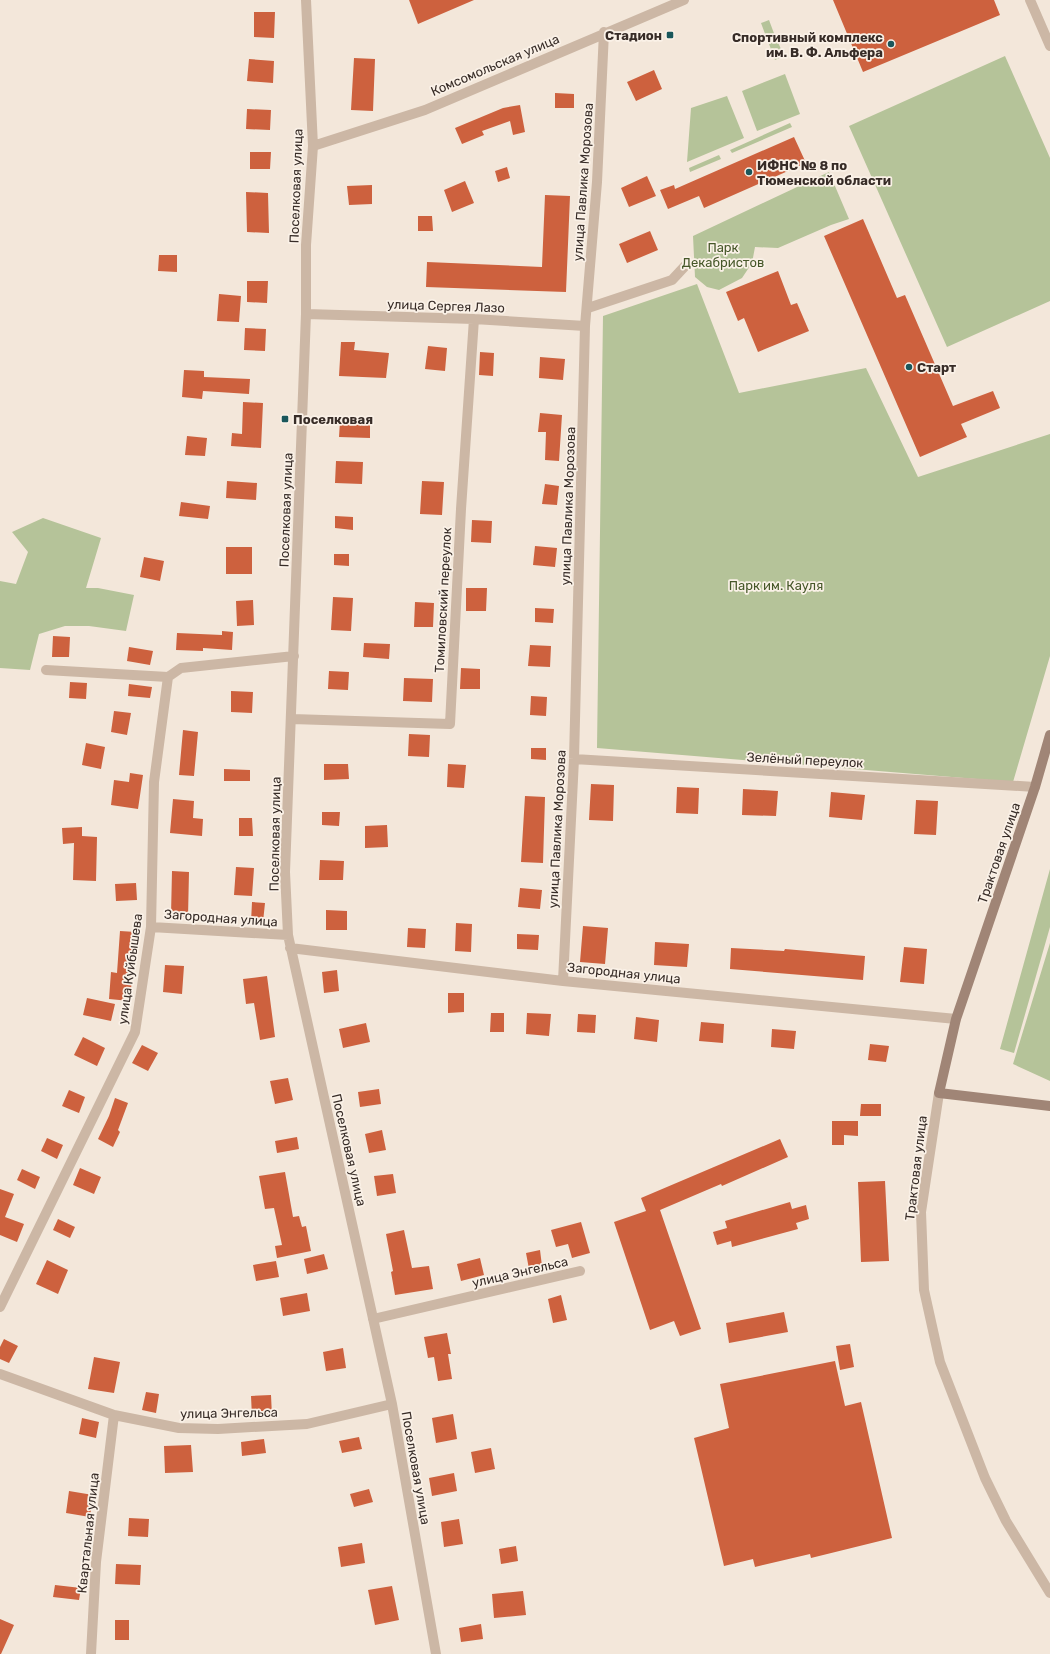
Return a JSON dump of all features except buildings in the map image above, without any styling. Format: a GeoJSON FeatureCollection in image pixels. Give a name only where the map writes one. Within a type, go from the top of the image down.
{"type":"FeatureCollection","features":[{"type":"Feature","properties":{"kind":"street","name":"Поселковая улица"},"geometry":{"type":"LineString","coordinates":[[306,0],[313,146],[306,245],[306,314],[292,719],[285,872],[288,936],[392,1404],[436,1654]]}},
{"type":"Feature","properties":{"kind":"street","name":"Комсомольская улица"},"geometry":{"type":"LineString","coordinates":[[313,146],[424,110],[604,32],[684,0]]}},
{"type":"Feature","properties":{"kind":"street"},"geometry":{"type":"LineString","coordinates":[[1030,0],[1050,46]]}},
{"type":"Feature","properties":{"kind":"street","name":"улица Павлика Морозова"},"geometry":{"type":"LineString","coordinates":[[563,980],[574,759],[585,326],[588,308],[597,182],[604,32]]}},
{"type":"Feature","properties":{"kind":"street"},"geometry":{"type":"LineString","coordinates":[[588,308],[672,280],[686,265]]}},
{"type":"Feature","properties":{"kind":"street","name":"улица Сергея Лазо"},"geometry":{"type":"LineString","coordinates":[[306,314],[474,319],[585,326]]}},
{"type":"Feature","properties":{"kind":"street","name":"Томиловский переулок"},"geometry":{"type":"LineString","coordinates":[[292,719],[450,724],[461,509],[474,319]]}},
{"type":"Feature","properties":{"kind":"street"},"geometry":{"type":"LineString","coordinates":[[46,670],[168,677],[181,668],[294,656]]}},
{"type":"Feature","properties":{"kind":"street","name":"улица Куйбышева"},"geometry":{"type":"LineString","coordinates":[[0,1307],[135,1032],[152,927],[154,782],[168,677]]}},
{"type":"Feature","properties":{"kind":"street","name":"Трактовая улица"},"geometry":{"type":"LineString","coordinates":[[1050,735],[1035,787],[956,1019],[939,1093],[921,1212],[924,1290],[940,1362],[984,1478],[1006,1521],[1050,1593]]}},
{"type":"Feature","properties":{"kind":"street","name":"Зелёный переулок"},"geometry":{"type":"LineString","coordinates":[[574,759],[1035,787]]}},
{"type":"Feature","properties":{"kind":"street","name":"Загородная улица"},"geometry":{"type":"LineString","coordinates":[[152,927],[288,936]]}},
{"type":"Feature","properties":{"kind":"street","name":"Загородная улица"},"geometry":{"type":"LineString","coordinates":[[290,948],[563,980],[956,1019]]}},
{"type":"Feature","properties":{"kind":"street"},"geometry":{"type":"LineString","coordinates":[[939,1093],[1050,1106]]}},
{"type":"Feature","properties":{"kind":"street","name":"улица Энгельса"},"geometry":{"type":"LineString","coordinates":[[373,1319],[580,1272]]}},
{"type":"Feature","properties":{"kind":"street","name":"улица Энгельса"},"geometry":{"type":"LineString","coordinates":[[0,1374],[114,1415],[179,1428],[225,1428],[307,1424],[392,1404]]}},
{"type":"Feature","properties":{"kind":"street","name":"Квартальная улица"},"geometry":{"type":"LineString","coordinates":[[91,1654],[96,1562],[114,1415]]}},
{"type":"Feature","properties":{"kind":"green space"},"geometry":{"type":"Polygon","coordinates":[[[769,20],[775,36],[767,39],[761,23],[769,20]]]}},
{"type":"Feature","properties":{"kind":"green space"},"geometry":{"type":"Polygon","coordinates":[[[777,40],[784,56],[775,60],[769,44],[777,40]]]}},
{"type":"Feature","properties":{"kind":"green space"},"geometry":{"type":"Polygon","coordinates":[[[1005,56],[1050,158],[1050,301],[947,347],[849,126],[1005,56]]]}},
{"type":"Feature","properties":{"kind":"green space"},"geometry":{"type":"Polygon","coordinates":[[[785,74],[800,114],[757,131],[742,91],[785,74]]]}},
{"type":"Feature","properties":{"kind":"green space"},"geometry":{"type":"Polygon","coordinates":[[[727,96],[744,138],[687,162],[691,108],[727,96]]]}},
{"type":"Feature","properties":{"kind":"green space"},"geometry":{"type":"Polygon","coordinates":[[[790,123],[792,127],[732,153],[730,150],[790,123]]]}},
{"type":"Feature","properties":{"kind":"green space"},"geometry":{"type":"Polygon","coordinates":[[[719,155],[721,159],[690,172],[689,168],[719,155]]]}},
{"type":"Feature","properties":{"kind":"green space","name":"Парк Декабристов"},"geometry":{"type":"Polygon","coordinates":[[[829,172],[849,219],[831,225],[778,248],[755,247],[752,263],[742,278],[719,290],[707,287],[695,277],[693,236],[829,172]]]}},
{"type":"Feature","properties":{"kind":"green space","name":"Парк им. Кауля"},"geometry":{"type":"Polygon","coordinates":[[[697,284],[739,393],[866,368],[918,477],[1050,434],[1050,656],[1013,782],[597,748],[603,316],[697,284]]]}},
{"type":"Feature","properties":{"kind":"green space"},"geometry":{"type":"Polygon","coordinates":[[[43,518],[101,538],[86,588],[98,588],[134,595],[126,631],[89,626],[65,626],[39,634],[30,670],[0,668],[0,581],[16,584],[28,552],[12,532],[43,518]]]}},
{"type":"Feature","properties":{"kind":"green space"},"geometry":{"type":"Polygon","coordinates":[[[1050,869],[1050,927],[1014,1053],[1000,1049],[1050,869]]]}},
{"type":"Feature","properties":{"kind":"green space"},"geometry":{"type":"Polygon","coordinates":[[[1050,943],[1050,1081],[1013,1064],[1050,943]]]}},
{"type":"Feature","properties":{"kind":"place","name":"Стадион"},"geometry":{"type":"Point","coordinates":[670,35]}},
{"type":"Feature","properties":{"kind":"place","name":"Спортивный комплекс им. В. Ф. Альфера"},"geometry":{"type":"Point","coordinates":[891,44]}},
{"type":"Feature","properties":{"kind":"place","name":"ИФНС № 8 по Тюменской области"},"geometry":{"type":"Point","coordinates":[749,172]}},
{"type":"Feature","properties":{"kind":"place","name":"Старт"},"geometry":{"type":"Point","coordinates":[909,367]}},
{"type":"Feature","properties":{"kind":"place","name":"Поселковая"},"geometry":{"type":"Point","coordinates":[285,419]}}]}
